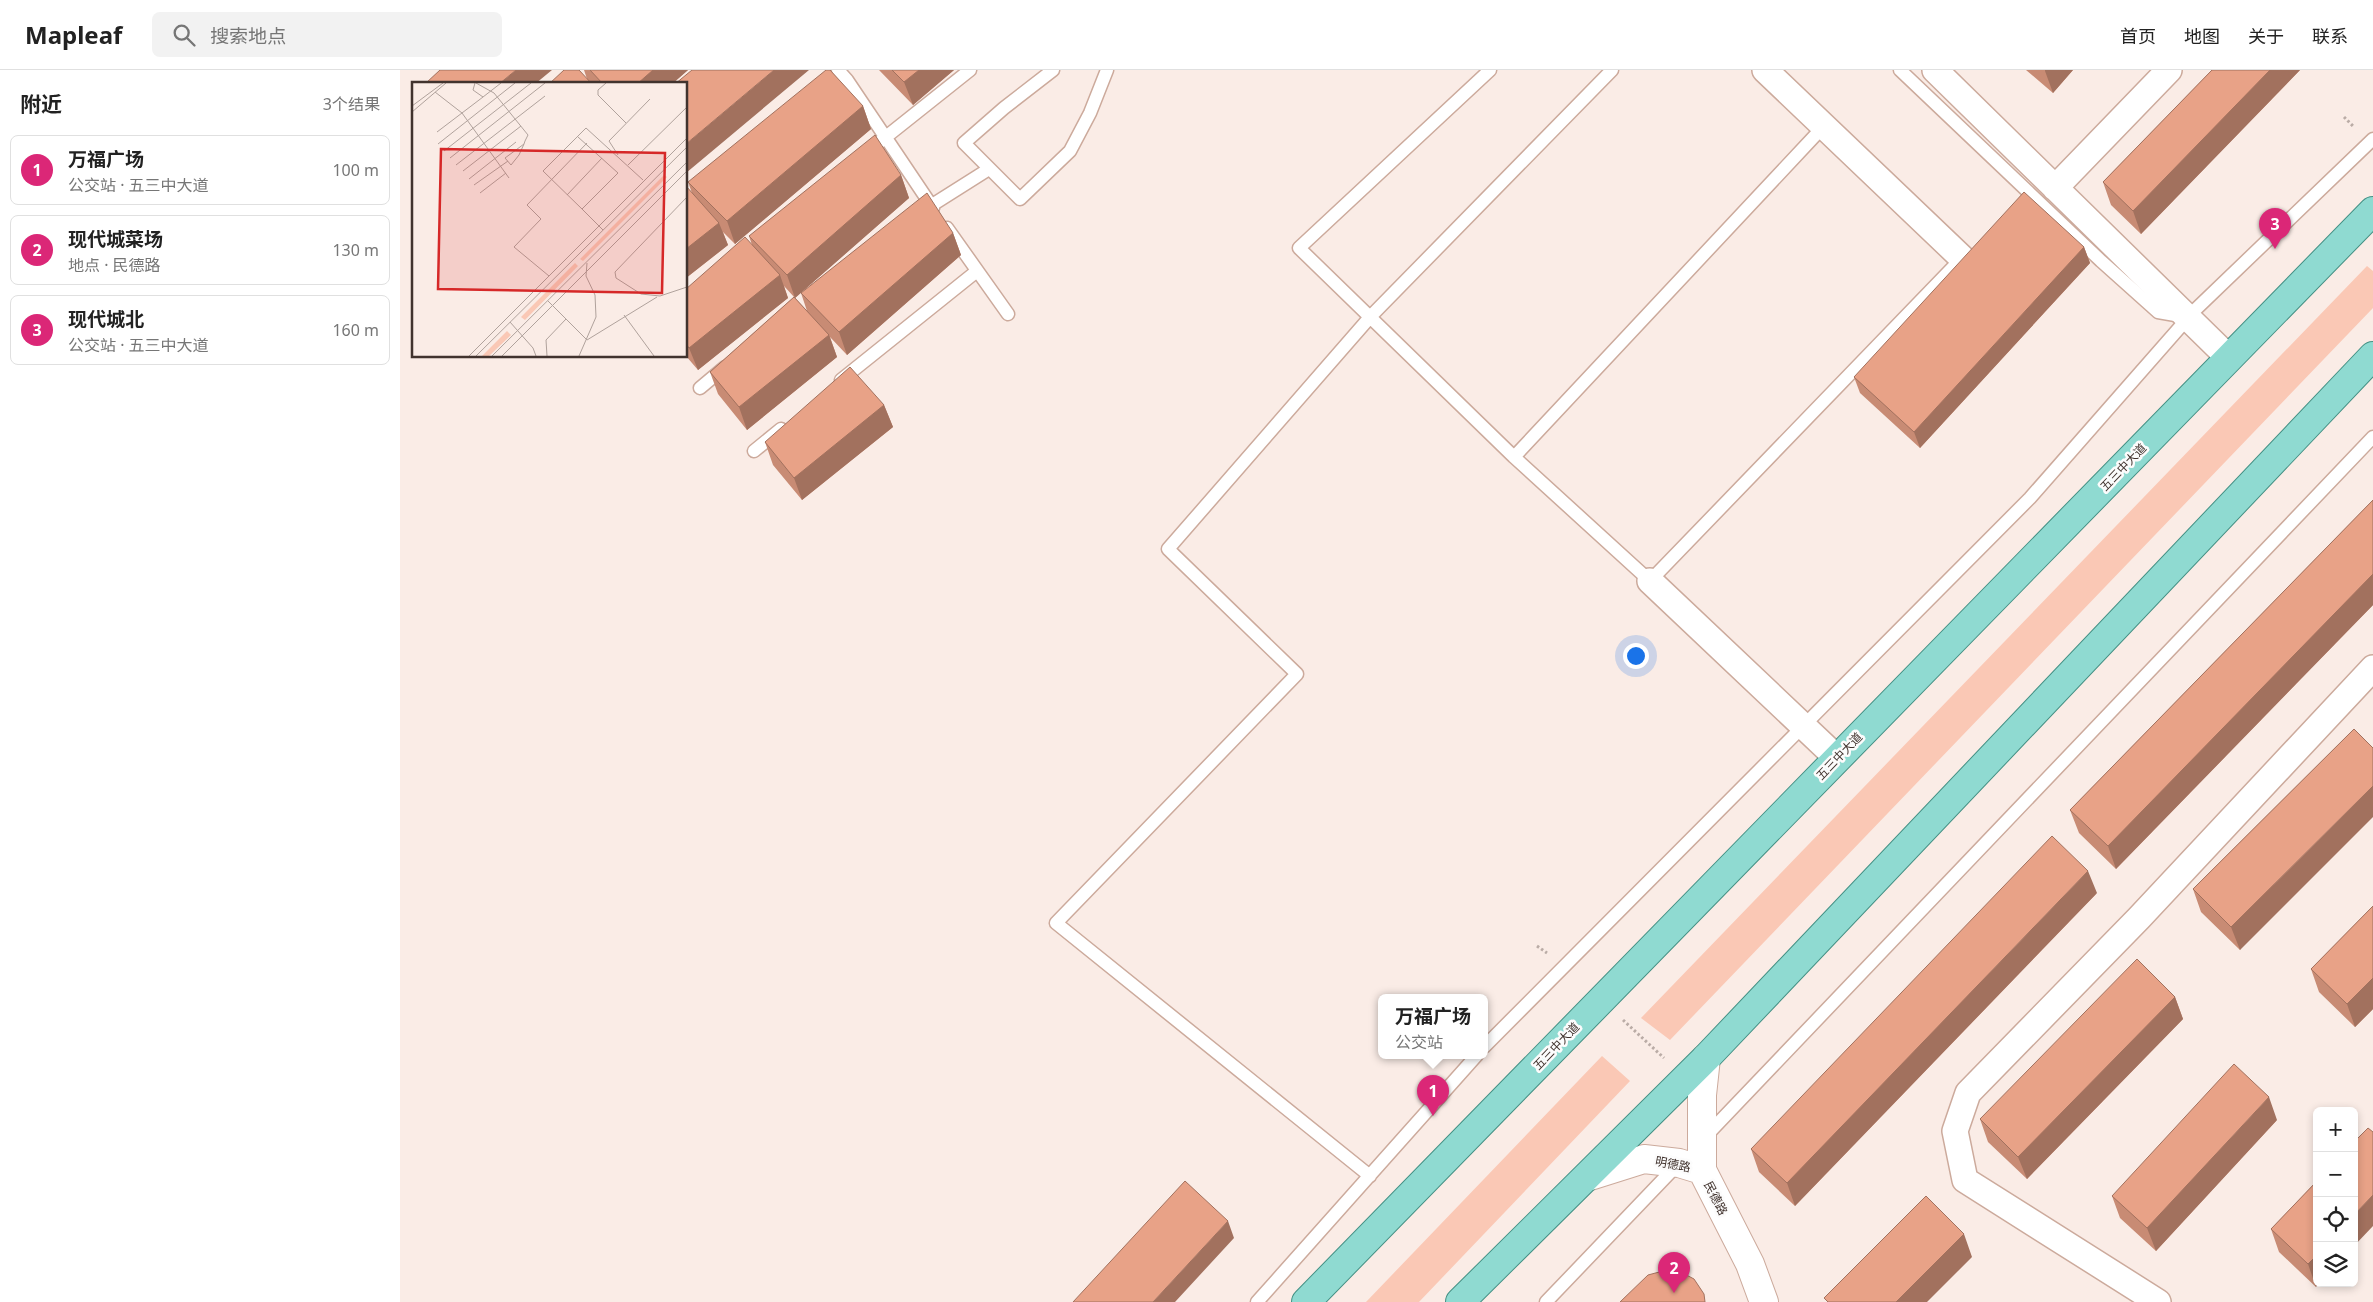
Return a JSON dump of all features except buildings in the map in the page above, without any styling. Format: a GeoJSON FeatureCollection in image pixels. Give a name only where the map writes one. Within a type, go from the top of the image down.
{"type":"FeatureCollection","features":[{"type":"Feature","properties":{"kind":"main road","name":"五三中大道"},"geometry":{"type":"LineString","coordinates":[[1306,1302],[2373,211]]}},
{"type":"Feature","properties":{"kind":"main road"},"geometry":{"type":"LineString","coordinates":[[1460,1302],[1706,1058],[2373,356]]}},
{"type":"Feature","properties":{"kind":"street"},"geometry":{"type":"LineString","coordinates":[[1765,70],[1962,258]]}},
{"type":"Feature","properties":{"kind":"street"},"geometry":{"type":"LineString","coordinates":[[1935,70],[2229,358]]}},
{"type":"Feature","properties":{"kind":"street"},"geometry":{"type":"LineString","coordinates":[[2055,188],[2169,70]]}},
{"type":"Feature","properties":{"kind":"street"},"geometry":{"type":"LineString","coordinates":[[1650,581],[1837,758]]}},
{"type":"Feature","properties":{"kind":"street"},"geometry":{"type":"LineString","coordinates":[[2158,1302],[1966,1180],[1955,1131],[1968,1093],[2139,918],[2373,668]]}},
{"type":"Feature","properties":{"kind":"street","name":"民德路"},"geometry":{"type":"LineString","coordinates":[[1706,1058],[1701,1140],[1691,1167],[1750,1264],[1764,1302]]}},
{"type":"Feature","properties":{"kind":"street","name":"明德路"},"geometry":{"type":"LineString","coordinates":[[1587,1177],[1644,1159],[1691,1167]]}},
{"type":"Feature","properties":{"kind":"lane"},"geometry":{"type":"LineString","coordinates":[[854,162],[970,70]]}},
{"type":"Feature","properties":{"kind":"lane"},"geometry":{"type":"LineString","coordinates":[[1053,70],[1004,108],[964,143],[1020,199],[1070,151],[1090,113],[1107,70]]}},
{"type":"Feature","properties":{"kind":"lane"},"geometry":{"type":"LineString","coordinates":[[1490,70],[1299,248],[1514,457],[1650,581],[1962,258]]}},
{"type":"Feature","properties":{"kind":"lane"},"geometry":{"type":"LineString","coordinates":[[1370,1176],[1056,923],[1297,674],[1168,549],[1371,316],[1612,70]]}},
{"type":"Feature","properties":{"kind":"lane"},"geometry":{"type":"LineString","coordinates":[[1900,70],[2101,261],[2158,312],[2188,318]]}},
{"type":"Feature","properties":{"kind":"lane"},"geometry":{"type":"LineString","coordinates":[[833,72],[847,80],[930,204],[1008,314]]}},
{"type":"Feature","properties":{"kind":"lane"},"geometry":{"type":"LineString","coordinates":[[1514,457],[1824,126]]}},
{"type":"Feature","properties":{"kind":"lane"},"geometry":{"type":"LineString","coordinates":[[1488,1043],[2030,498],[2188,318],[2373,139]]}},
{"type":"Feature","properties":{"kind":"lane"},"geometry":{"type":"LineString","coordinates":[[907,222],[930,204],[989,169]]}},
{"type":"Feature","properties":{"kind":"lane"},"geometry":{"type":"LineString","coordinates":[[828,391],[977,271]]}},
{"type":"Feature","properties":{"kind":"lane"},"geometry":{"type":"LineString","coordinates":[[700,388],[738,357]]}},
{"type":"Feature","properties":{"kind":"lane"},"geometry":{"type":"LineString","coordinates":[[754,451],[791,421]]}},
{"type":"Feature","properties":{"kind":"lane"},"geometry":{"type":"LineString","coordinates":[[1701,1140],[2373,437]]}},
{"type":"Feature","properties":{"kind":"lane"},"geometry":{"type":"LineString","coordinates":[[1257,1302],[1473,1059]]}},
{"type":"Feature","properties":{"kind":"lane"},"geometry":{"type":"LineString","coordinates":[[1546,1302],[1691,1167]]}},
{"type":"Feature","properties":{"kind":"path"},"geometry":{"type":"LineString","coordinates":[[1537,946],[1564,966]]}},
{"type":"Feature","properties":{"kind":"path"},"geometry":{"type":"LineString","coordinates":[[1601,1000],[1685,1078]]}},
{"type":"Feature","properties":{"kind":"shaded area"},"geometry":{"type":"Polygon","coordinates":[[[2367,266],[2373,271],[2373,308],[1670,1040],[1641,1018],[2367,266]]]}},
{"type":"Feature","properties":{"kind":"shaded area"},"geometry":{"type":"Polygon","coordinates":[[[1602,1056],[1630,1081],[1419,1302],[1366,1302],[1602,1056]]]}},
{"type":"Feature","properties":{"kind":"place","name":"现代城北"},"geometry":{"type":"Point","coordinates":[2275,249]}},
{"type":"Feature","properties":{"kind":"place","name":"万福广场"},"geometry":{"type":"Point","coordinates":[1433,1116]}},
{"type":"Feature","properties":{"kind":"place","name":"现代城菜场"},"geometry":{"type":"Point","coordinates":[1674,1293]}}]}
